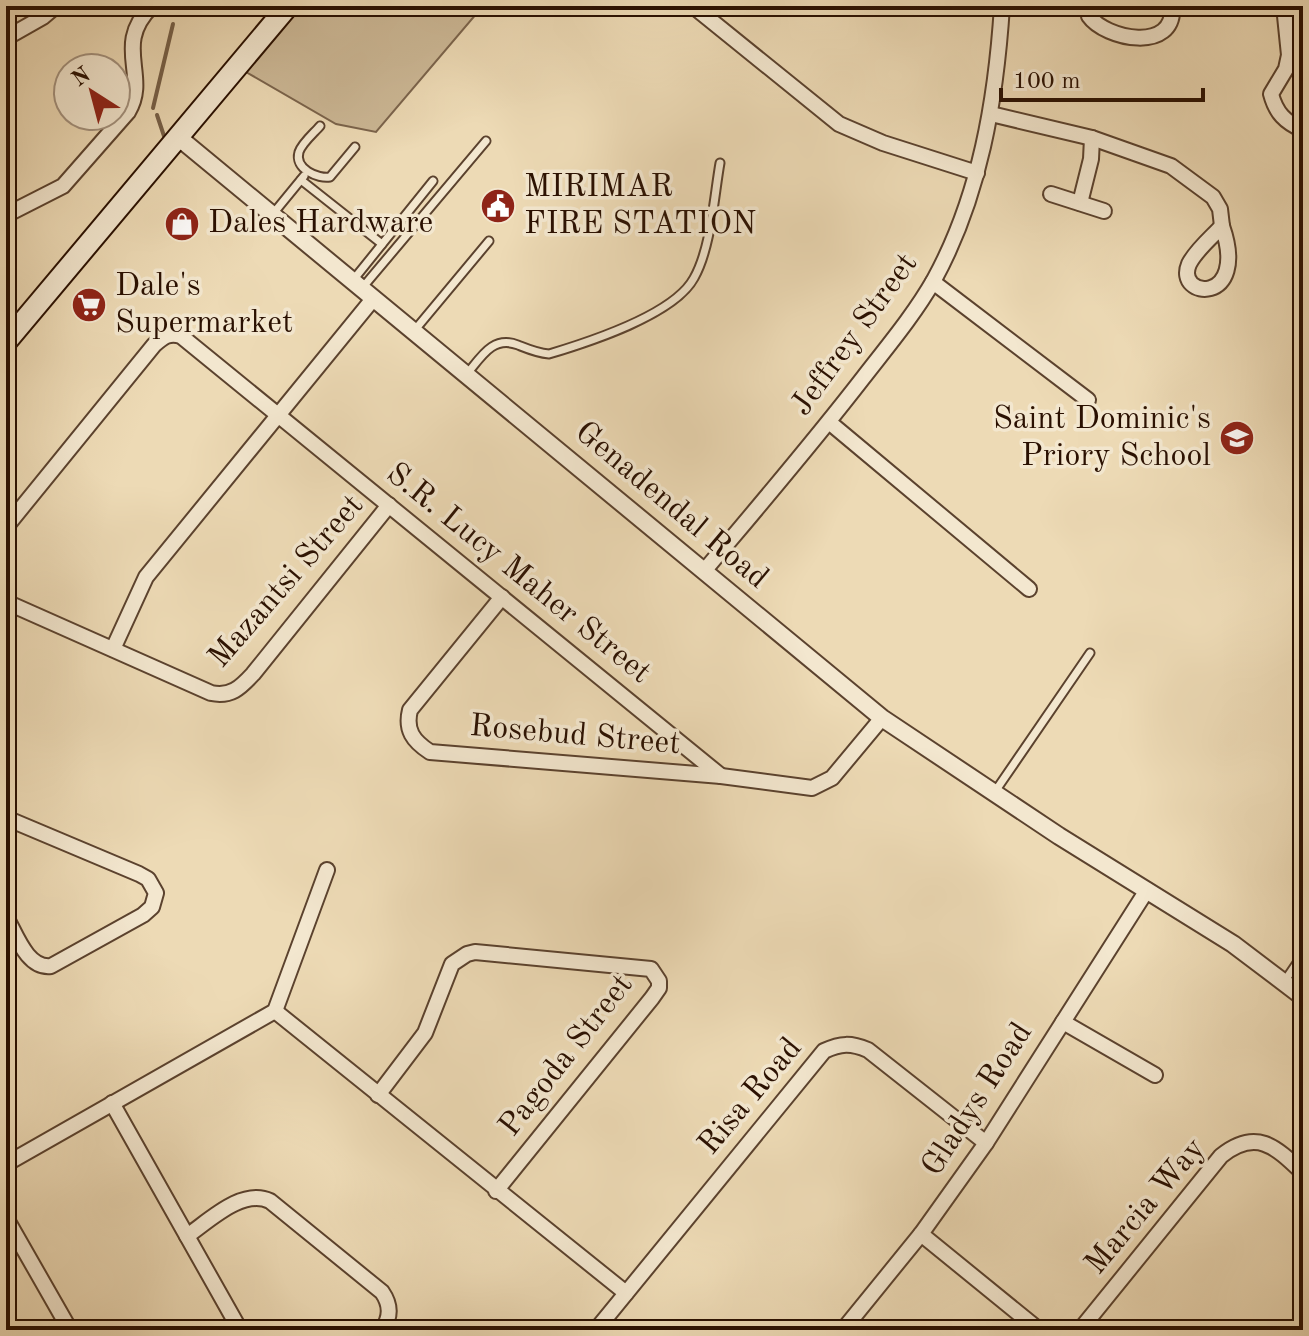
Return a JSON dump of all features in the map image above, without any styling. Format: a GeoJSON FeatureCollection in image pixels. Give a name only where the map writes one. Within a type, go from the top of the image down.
{"type":"FeatureCollection","features":[{"type":"Feature","properties":{"kind":"main road"},"geometry":{"type":"LineString","coordinates":[[6,342],[288,6]]}},
{"type":"Feature","properties":{"kind":"street"},"geometry":{"type":"LineString","coordinates":[[6,38],[56,6]]}},
{"type":"Feature","properties":{"kind":"street"},"geometry":{"type":"LineString","coordinates":[[6,215],[63,186],[128,112],[135,93],[133,33],[137,23],[152,6]]}},
{"type":"Feature","properties":{"kind":"street"},"geometry":{"type":"LineString","coordinates":[[693,6],[839,124],[883,143],[977,173]]}},
{"type":"Feature","properties":{"kind":"street","name":"Jeffrey Street"},"geometry":{"type":"LineString","coordinates":[[705,570],[829,422],[933,282],[953,240],[977,173],[991,114],[1002,6]]}},
{"type":"Feature","properties":{"kind":"street"},"geometry":{"type":"LineString","coordinates":[[1088,6],[1089,16],[1097,24],[1119,33],[1146,38],[1158,35],[1169,27],[1173,19],[1172,6]]}},
{"type":"Feature","properties":{"kind":"street"},"geometry":{"type":"LineString","coordinates":[[1284,6],[1289,55],[1286,69],[1271,94],[1277,113],[1303,130]]}},
{"type":"Feature","properties":{"kind":"street"},"geometry":{"type":"LineString","coordinates":[[991,114],[1092,138],[1176,169],[1213,197],[1220,209],[1222,226]]}},
{"type":"Feature","properties":{"kind":"street","name":"Genadendal Road"},"geometry":{"type":"LineString","coordinates":[[178,137],[882,718],[994,794],[1233,944],[1303,997]]}},
{"type":"Feature","properties":{"kind":"street"},"geometry":{"type":"LineString","coordinates":[[1080,203],[1091,159],[1092,138]]}},
{"type":"Feature","properties":{"kind":"street"},"geometry":{"type":"LineString","coordinates":[[1051,194],[1104,211]]}},
{"type":"Feature","properties":{"kind":"street"},"geometry":{"type":"LineString","coordinates":[[933,282],[1088,400]]}},
{"type":"Feature","properties":{"kind":"street"},"geometry":{"type":"LineString","coordinates":[[113,649],[146,577],[280,417],[363,290]]}},
{"type":"Feature","properties":{"kind":"street"},"geometry":{"type":"LineString","coordinates":[[6,527],[154,345],[168,334],[181,336],[280,417]]}},
{"type":"Feature","properties":{"kind":"street","name":"S.R. Lucy Maher Street"},"geometry":{"type":"LineString","coordinates":[[280,417],[721,776]]}},
{"type":"Feature","properties":{"kind":"street"},"geometry":{"type":"LineString","coordinates":[[829,422],[1029,589]]}},
{"type":"Feature","properties":{"kind":"street","name":"Mazantsi Street"},"geometry":{"type":"LineString","coordinates":[[6,602],[211,693],[228,694],[253,674],[389,505]]}},
{"type":"Feature","properties":{"kind":"street","name":"Rosebud Street"},"geometry":{"type":"LineString","coordinates":[[502,597],[415,701],[407,720],[409,731],[430,752],[721,776],[812,788],[832,778],[882,718]]}},
{"type":"Feature","properties":{"kind":"street"},"geometry":{"type":"LineString","coordinates":[[6,818],[139,874],[154,885],[156,893],[152,907],[143,915],[51,966],[44,967],[34,962],[6,917]]}},
{"type":"Feature","properties":{"kind":"street"},"geometry":{"type":"LineString","coordinates":[[6,1164],[275,1011],[327,870]]}},
{"type":"Feature","properties":{"kind":"street","name":"Gladys Road"},"geometry":{"type":"LineString","coordinates":[[843,1330],[921,1234],[986,1143],[1147,890]]}},
{"type":"Feature","properties":{"kind":"street","name":"Pagoda Street"},"geometry":{"type":"LineString","coordinates":[[378,1095],[425,1033],[452,964],[467,954],[475,952],[651,969],[657,974],[659,988],[496,1191]]}},
{"type":"Feature","properties":{"kind":"street"},"geometry":{"type":"LineString","coordinates":[[275,1011],[626,1293]]}},
{"type":"Feature","properties":{"kind":"street"},"geometry":{"type":"LineString","coordinates":[[1063,1022],[1155,1075]]}},
{"type":"Feature","properties":{"kind":"street","name":"Risa Road"},"geometry":{"type":"LineString","coordinates":[[596,1330],[824,1051],[839,1044],[852,1043],[868,1050],[986,1143]]}},
{"type":"Feature","properties":{"kind":"street"},"geometry":{"type":"LineString","coordinates":[[112,1103],[240,1330]]}},
{"type":"Feature","properties":{"kind":"street","name":"Marcia Way"},"geometry":{"type":"LineString","coordinates":[[1080,1330],[1221,1156],[1235,1145],[1249,1141],[1264,1143],[1281,1151],[1303,1173]]}},
{"type":"Feature","properties":{"kind":"street"},"geometry":{"type":"LineString","coordinates":[[187,1236],[248,1198],[270,1201],[382,1292],[390,1308],[382,1330]]}},
{"type":"Feature","properties":{"kind":"street"},"geometry":{"type":"LineString","coordinates":[[6,1218],[70,1330]]}},
{"type":"Feature","properties":{"kind":"street"},"geometry":{"type":"LineString","coordinates":[[921,1234],[1039,1330]]}},
{"type":"Feature","properties":{"kind":"lane"},"geometry":{"type":"LineString","coordinates":[[320,126],[299,151],[301,163],[315,176],[330,177],[355,147]]}},
{"type":"Feature","properties":{"kind":"lane"},"geometry":{"type":"LineString","coordinates":[[363,290],[486,141]]}},
{"type":"Feature","properties":{"kind":"lane"},"geometry":{"type":"LineString","coordinates":[[467,374],[486,351],[501,342],[508,341],[534,352],[549,354],[646,317],[676,299],[696,276],[705,247],[720,163]]}},
{"type":"Feature","properties":{"kind":"lane"},"geometry":{"type":"LineString","coordinates":[[272,215],[308,171]]}},
{"type":"Feature","properties":{"kind":"lane"},"geometry":{"type":"LineString","coordinates":[[301,180],[382,244]]}},
{"type":"Feature","properties":{"kind":"lane"},"geometry":{"type":"LineString","coordinates":[[363,290],[382,244],[433,181]]}},
{"type":"Feature","properties":{"kind":"lane"},"geometry":{"type":"LineString","coordinates":[[414,331],[489,241]]}},
{"type":"Feature","properties":{"kind":"lane"},"geometry":{"type":"LineString","coordinates":[[994,794],[1090,653]]}},
{"type":"Feature","properties":{"kind":"lane"},"geometry":{"type":"LineString","coordinates":[[1284,982],[1303,954]]}},
{"type":"Feature","properties":{"kind":"shaded area"},"geometry":{"type":"Polygon","coordinates":[[[302,6],[483,6],[376,132],[336,124],[246,72],[302,6]]]}},
{"type":"Feature","properties":{"kind":"waterway"},"geometry":{"type":"LineString","coordinates":[[153,108],[173,24]]}},
{"type":"Feature","properties":{"kind":"waterway"},"geometry":{"type":"LineString","coordinates":[[157,115],[164,136]]}},
{"type":"Feature","properties":{"kind":"place","name":"MIRIMAR FIRE STATION"},"geometry":{"type":"Point","coordinates":[498,206]}},
{"type":"Feature","properties":{"kind":"place","name":"Dales Hardware"},"geometry":{"type":"Point","coordinates":[182,224]}},
{"type":"Feature","properties":{"kind":"place","name":"Dale's Supermarket"},"geometry":{"type":"Point","coordinates":[89,305]}},
{"type":"Feature","properties":{"kind":"place","name":"Saint Dominic's Priory School"},"geometry":{"type":"Point","coordinates":[1237,438]}}]}
